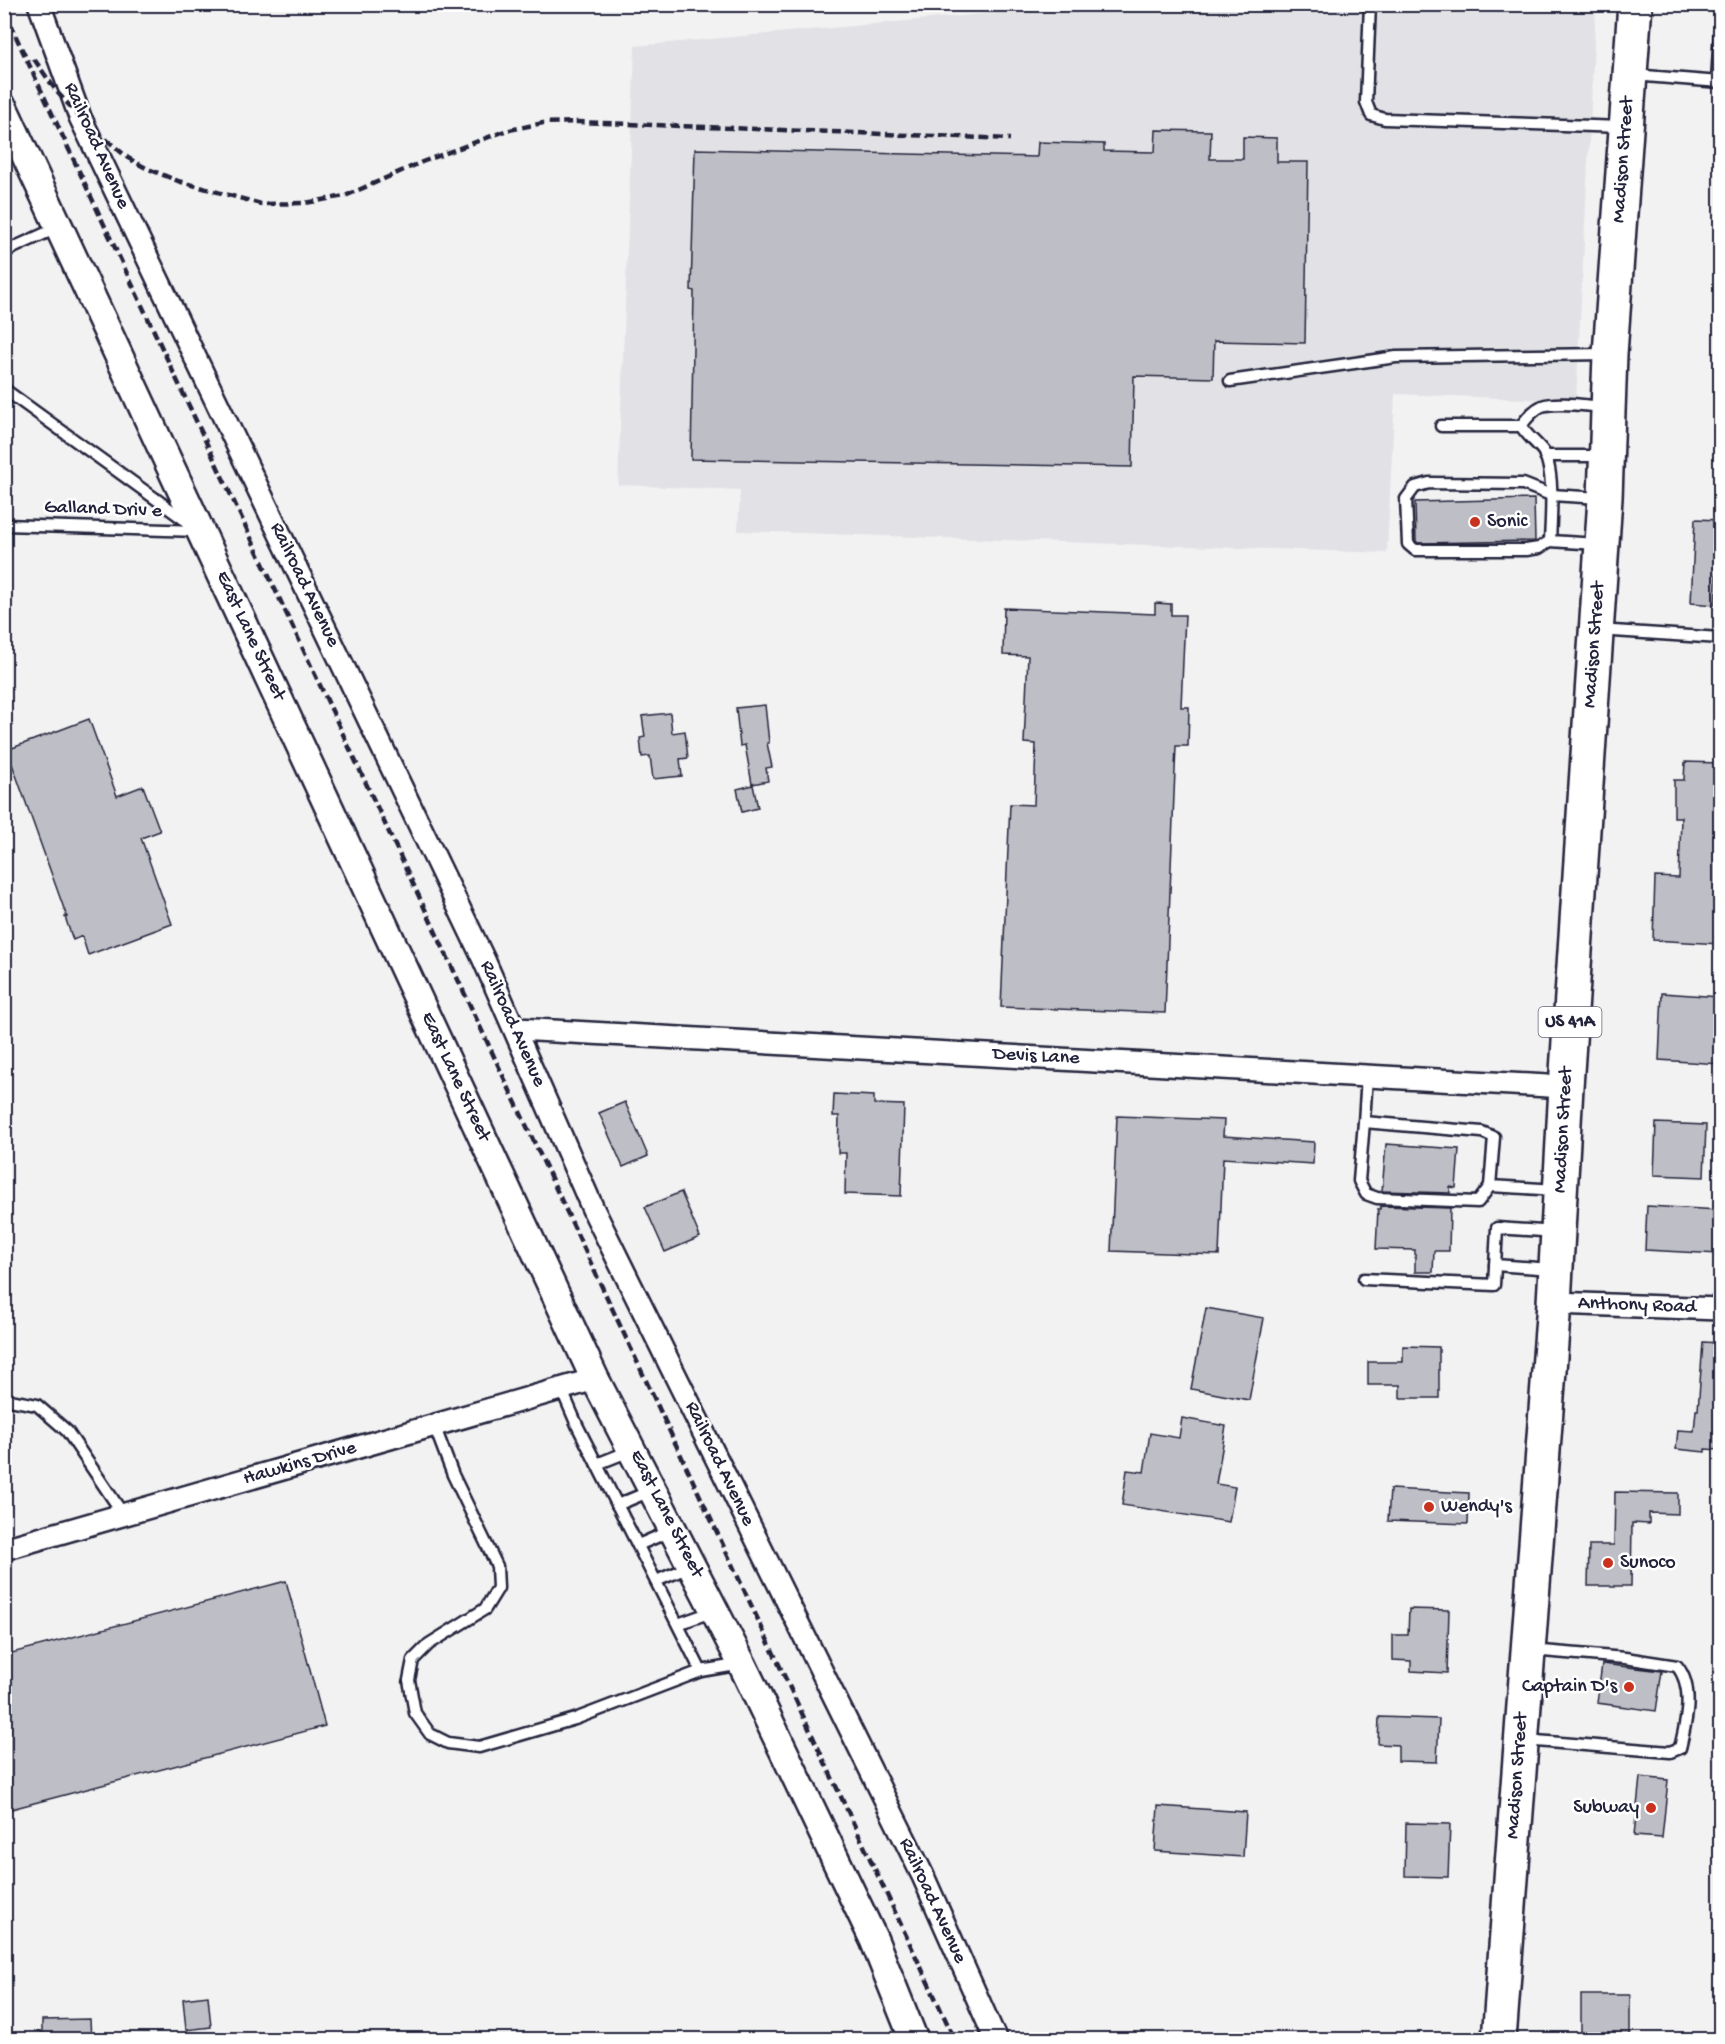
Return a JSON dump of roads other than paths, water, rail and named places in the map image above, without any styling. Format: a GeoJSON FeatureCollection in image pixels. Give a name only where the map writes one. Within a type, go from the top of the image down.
{"type":"FeatureCollection","features":[{"type":"Feature","properties":{"kind":"main road","name":"Madison Street"},"geometry":{"type":"LineString","coordinates":[[1499,2040],[1554,1303],[1605,498],[1610,354],[1635,4]]}},
{"type":"Feature","properties":{"kind":"street","name":"Railroad Avenue"},"geometry":{"type":"LineString","coordinates":[[39,4],[80,117],[478,950],[593,1209],[922,1876],[996,2040]]}},
{"type":"Feature","properties":{"kind":"street","name":"East Lane Street"},"geometry":{"type":"LineString","coordinates":[[4,109],[595,1378],[716,1611],[874,1940],[914,2040]]}},
{"type":"Feature","properties":{"kind":"street","name":"Devis Lane"},"geometry":{"type":"LineString","coordinates":[[519,1039],[517,1029],[1566,1087]]}},
{"type":"Feature","properties":{"kind":"street","name":"Anthony Road"},"geometry":{"type":"LineString","coordinates":[[1554,1303],[1720,1310]]}},
{"type":"Feature","properties":{"kind":"street","name":"Hawkins Drive"},"geometry":{"type":"LineString","coordinates":[[4,1549],[595,1378]]}},
{"type":"Feature","properties":{"kind":"lane"},"geometry":{"type":"LineString","coordinates":[[1370,4],[1366,102],[1371,115],[1384,119],[1626,127]]}},
{"type":"Feature","properties":{"kind":"lane"},"geometry":{"type":"LineString","coordinates":[[1630,75],[1719,82],[1720,31]]}},
{"type":"Feature","properties":{"kind":"lane"},"geometry":{"type":"LineString","coordinates":[[4,252],[59,227]]}},
{"type":"Feature","properties":{"kind":"lane"},"geometry":{"type":"LineString","coordinates":[[1230,381],[1396,357],[1610,354]]}},
{"type":"Feature","properties":{"kind":"lane"},"geometry":{"type":"LineString","coordinates":[[4,389],[201,531]]}},
{"type":"Feature","properties":{"kind":"lane"},"geometry":{"type":"LineString","coordinates":[[1521,426],[1528,417],[1543,406],[1608,408]]}},
{"type":"Feature","properties":{"kind":"lane"},"geometry":{"type":"LineString","coordinates":[[1441,426],[1521,426]]}},
{"type":"Feature","properties":{"kind":"lane"},"geometry":{"type":"LineString","coordinates":[[1521,426],[1525,434],[1544,452],[1551,495],[1550,541]]}},
{"type":"Feature","properties":{"kind":"lane"},"geometry":{"type":"LineString","coordinates":[[1545,456],[1606,456]]}},
{"type":"Feature","properties":{"kind":"lane"},"geometry":{"type":"LineString","coordinates":[[1602,544],[1550,541],[1539,548],[1526,550],[1415,550],[1408,544],[1406,499],[1415,487],[1430,483],[1523,484],[1551,495],[1605,498]]}},
{"type":"Feature","properties":{"kind":"lane","name":"Galland Driv e"},"geometry":{"type":"LineString","coordinates":[[4,525],[201,531]]}},
{"type":"Feature","properties":{"kind":"lane"},"geometry":{"type":"LineString","coordinates":[[1596,630],[1720,638]]}},
{"type":"Feature","properties":{"kind":"lane"},"geometry":{"type":"LineString","coordinates":[[1364,1122],[1482,1132],[1494,1137],[1490,1186],[1478,1202],[1377,1198],[1366,1194],[1359,1181],[1367,1076]]}},
{"type":"Feature","properties":{"kind":"lane"},"geometry":{"type":"LineString","coordinates":[[1490,1186],[1560,1190]]}},
{"type":"Feature","properties":{"kind":"lane"},"geometry":{"type":"LineString","coordinates":[[1364,1280],[1494,1285],[1497,1228],[1558,1232]]}},
{"type":"Feature","properties":{"kind":"lane"},"geometry":{"type":"LineString","coordinates":[[1495,1265],[1556,1269]]}},
{"type":"Feature","properties":{"kind":"lane"},"geometry":{"type":"LineString","coordinates":[[561,1388],[701,1671]]}},
{"type":"Feature","properties":{"kind":"lane"},"geometry":{"type":"LineString","coordinates":[[4,1399],[37,1405],[67,1431],[123,1514]]}},
{"type":"Feature","properties":{"kind":"lane"},"geometry":{"type":"LineString","coordinates":[[434,1425],[453,1475],[497,1566],[498,1588],[486,1608],[429,1644],[413,1660],[410,1680],[415,1713],[430,1734],[447,1743],[479,1747],[575,1719],[701,1671],[742,1664]]}},
{"type":"Feature","properties":{"kind":"lane"},"geometry":{"type":"LineString","coordinates":[[597,1464],[632,1450]]}},
{"type":"Feature","properties":{"kind":"lane"},"geometry":{"type":"LineString","coordinates":[[617,1505],[653,1490]]}},
{"type":"Feature","properties":{"kind":"lane"},"geometry":{"type":"LineString","coordinates":[[638,1545],[673,1529]]}},
{"type":"Feature","properties":{"kind":"lane"},"geometry":{"type":"LineString","coordinates":[[656,1581],[692,1566]]}},
{"type":"Feature","properties":{"kind":"lane"},"geometry":{"type":"LineString","coordinates":[[678,1624],[716,1611]]}},
{"type":"Feature","properties":{"kind":"lane"},"geometry":{"type":"LineString","coordinates":[[1521,1739],[1670,1752],[1680,1748],[1686,1722],[1687,1692],[1683,1673],[1677,1666],[1528,1650]]}},
{"type":"Feature","properties":{"kind":"railway"},"geometry":{"type":"LineString","coordinates":[[4,11],[955,2040]]}},
{"type":"Feature","properties":{"kind":"railway"},"geometry":{"type":"LineString","coordinates":[[34,59],[57,92],[80,117],[128,158],[178,181],[261,204],[305,203],[345,196],[422,162],[505,131],[543,123],[578,122],[1010,139]]}},
{"type":"Feature","properties":{"kind":"place","name":"Sonic"},"geometry":{"type":"Point","coordinates":[1475,522]}},
{"type":"Feature","properties":{"kind":"place","name":"Wendy's"},"geometry":{"type":"Point","coordinates":[1429,1507]}},
{"type":"Feature","properties":{"kind":"place","name":"Sunoco"},"geometry":{"type":"Point","coordinates":[1608,1563]}},
{"type":"Feature","properties":{"kind":"place","name":"Captain D's"},"geometry":{"type":"Point","coordinates":[1629,1687]}},
{"type":"Feature","properties":{"kind":"place","name":"Subway"},"geometry":{"type":"Point","coordinates":[1651,1808]}}]}
